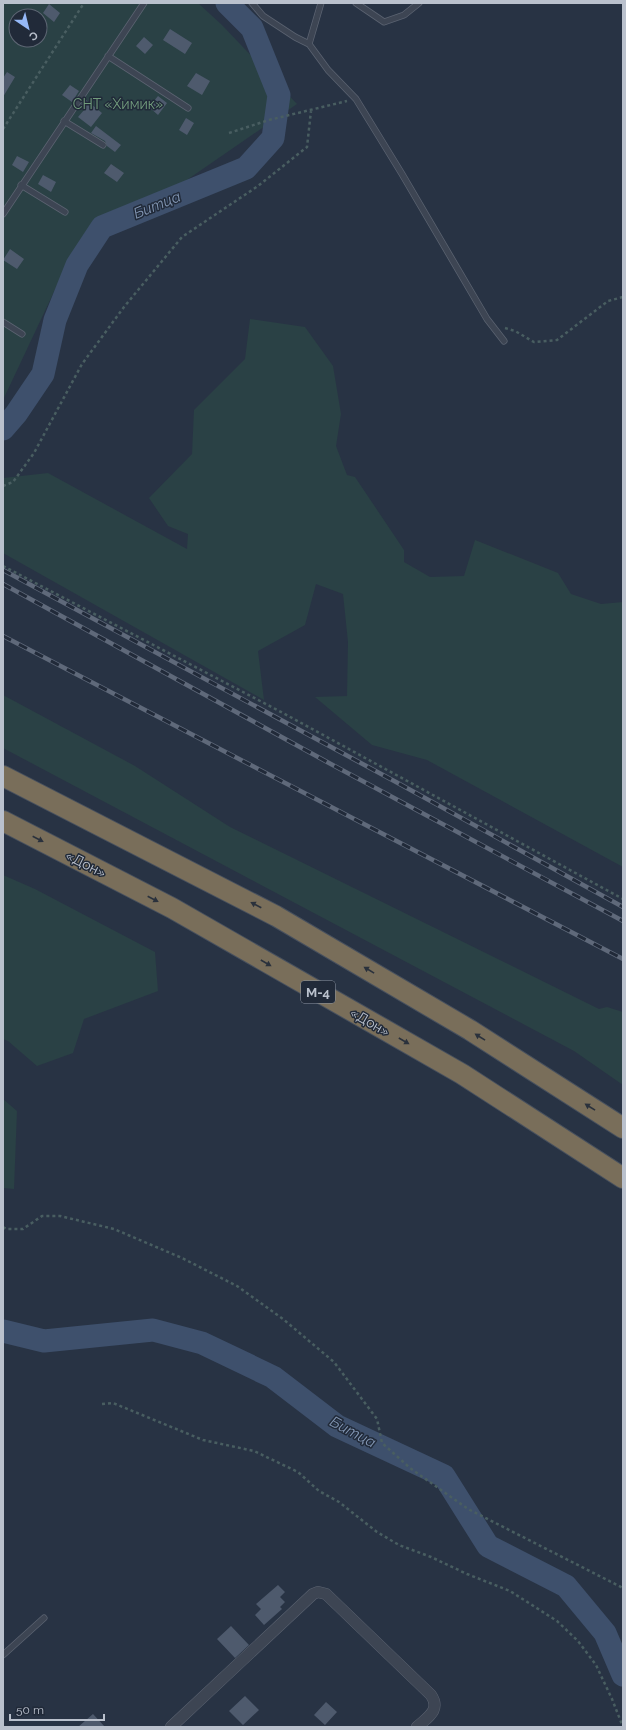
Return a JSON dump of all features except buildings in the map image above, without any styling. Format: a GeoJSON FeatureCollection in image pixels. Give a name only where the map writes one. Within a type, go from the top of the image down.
{"type":"FeatureCollection","features":[{"type":"Feature","properties":{"kind":"highway"},"geometry":{"type":"LineString","coordinates":[[3,776],[276,916],[470,1030],[623,1128]]}},
{"type":"Feature","properties":{"kind":"highway","name":"«Дон»"},"geometry":{"type":"LineString","coordinates":[[3,821],[172,908],[462,1074],[623,1178]]}},
{"type":"Feature","properties":{"kind":"street"},"geometry":{"type":"LineString","coordinates":[[172,1727],[313,1594],[318,1592],[326,1594],[431,1695],[436,1706],[434,1711],[417,1727]]}},
{"type":"Feature","properties":{"kind":"lane"},"geometry":{"type":"LineString","coordinates":[[3,214],[144,3]]}},
{"type":"Feature","properties":{"kind":"lane"},"geometry":{"type":"LineString","coordinates":[[252,3],[263,16],[294,37],[309,44],[328,70],[356,99],[487,319],[504,341]]}},
{"type":"Feature","properties":{"kind":"lane"},"geometry":{"type":"LineString","coordinates":[[309,44],[321,3]]}},
{"type":"Feature","properties":{"kind":"lane"},"geometry":{"type":"LineString","coordinates":[[356,3],[384,22],[404,14],[419,3]]}},
{"type":"Feature","properties":{"kind":"lane"},"geometry":{"type":"LineString","coordinates":[[108,56],[188,108]]}},
{"type":"Feature","properties":{"kind":"lane"},"geometry":{"type":"LineString","coordinates":[[64,121],[103,146]]}},
{"type":"Feature","properties":{"kind":"lane"},"geometry":{"type":"LineString","coordinates":[[21,185],[66,212]]}},
{"type":"Feature","properties":{"kind":"lane"},"geometry":{"type":"LineString","coordinates":[[3,322],[22,334]]}},
{"type":"Feature","properties":{"kind":"lane"},"geometry":{"type":"LineString","coordinates":[[3,1655],[44,1618]]}},
{"type":"Feature","properties":{"kind":"path"},"geometry":{"type":"LineString","coordinates":[[3,129],[84,3]]}},
{"type":"Feature","properties":{"kind":"path"},"geometry":{"type":"LineString","coordinates":[[229,133],[269,120],[356,99]]}},
{"type":"Feature","properties":{"kind":"path"},"geometry":{"type":"LineString","coordinates":[[3,486],[12,482],[34,453],[82,364],[124,307],[182,237],[258,186],[307,147],[311,111]]}},
{"type":"Feature","properties":{"kind":"path"},"geometry":{"type":"LineString","coordinates":[[487,319],[499,326],[515,331],[534,342],[556,340],[608,301],[623,297]]}},
{"type":"Feature","properties":{"kind":"path"},"geometry":{"type":"LineString","coordinates":[[3,566],[283,713],[623,899]]}},
{"type":"Feature","properties":{"kind":"path"},"geometry":{"type":"LineString","coordinates":[[3,1227],[6,1229],[23,1229],[42,1216],[60,1216],[68,1218],[114,1230],[182,1258],[237,1286],[283,1318],[334,1362],[377,1419],[382,1443],[410,1468],[468,1509],[623,1588]]}},
{"type":"Feature","properties":{"kind":"path"},"geometry":{"type":"LineString","coordinates":[[102,1404],[113,1403],[203,1440],[254,1450],[298,1472],[319,1491],[339,1502],[377,1532],[399,1545],[431,1557],[510,1592],[557,1621],[578,1641],[596,1665],[623,1727]]}},
{"type":"Feature","properties":{"kind":"green space","name":"СНТ «Химик»"},"geometry":{"type":"Polygon","coordinates":[[[3,3],[198,3],[222,25],[297,104],[68,262],[3,400],[3,3]]]}},
{"type":"Feature","properties":{"kind":"green space"},"geometry":{"type":"Polygon","coordinates":[[[250,319],[305,327],[333,366],[341,414],[336,446],[347,475],[355,477],[404,550],[404,562],[430,577],[464,576],[475,540],[558,573],[571,594],[601,604],[623,602],[623,867],[427,760],[372,745],[315,697],[347,696],[348,642],[343,594],[316,584],[305,625],[258,651],[264,700],[3,553],[3,478],[48,473],[187,549],[188,534],[168,526],[149,498],[192,454],[194,410],[245,359],[250,319]]]}},
{"type":"Feature","properties":{"kind":"green space"},"geometry":{"type":"Polygon","coordinates":[[[3,695],[135,766],[230,827],[599,1009],[607,1007],[623,1012],[623,1085],[574,1051],[3,748],[3,695]]]}},
{"type":"Feature","properties":{"kind":"green space"},"geometry":{"type":"Polygon","coordinates":[[[3,875],[35,889],[155,952],[158,991],[84,1019],[73,1053],[37,1066],[8,1041],[3,1039],[3,875]]]}},
{"type":"Feature","properties":{"kind":"green space"},"geometry":{"type":"Polygon","coordinates":[[[3,1099],[17,1111],[14,1189],[3,1188],[3,1099]]]}},
{"type":"Feature","properties":{"kind":"waterway","name":"Битца"},"geometry":{"type":"LineString","coordinates":[[3,429],[16,414],[43,374],[55,320],[77,265],[102,227],[246,168],[273,138],[279,95],[252,28],[227,3]]}},
{"type":"Feature","properties":{"kind":"waterway","name":"Битца"},"geometry":{"type":"LineString","coordinates":[[3,1331],[44,1341],[153,1330],[202,1343],[273,1377],[337,1426],[444,1476],[488,1546],[566,1586],[605,1633],[623,1675]]}},
{"type":"Feature","properties":{"kind":"railway"},"geometry":{"type":"LineString","coordinates":[[3,570],[396,782],[623,907]]}},
{"type":"Feature","properties":{"kind":"railway"},"geometry":{"type":"LineString","coordinates":[[3,584],[329,763],[623,921]]}},
{"type":"Feature","properties":{"kind":"railway"},"geometry":{"type":"LineString","coordinates":[[3,636],[623,959]]}}]}
